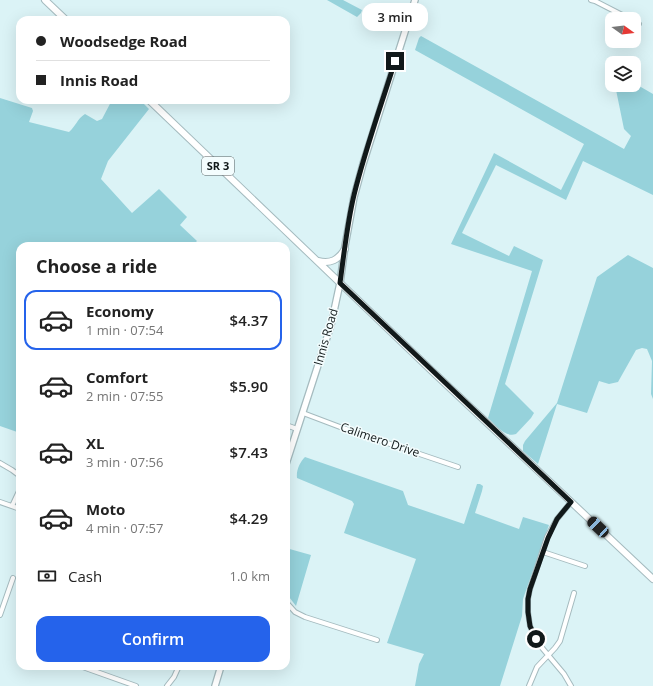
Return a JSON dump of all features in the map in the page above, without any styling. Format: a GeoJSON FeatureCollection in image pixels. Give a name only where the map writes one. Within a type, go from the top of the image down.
{"type":"FeatureCollection","features":[{"type":"Feature","properties":{"kind":"main road"},"geometry":{"type":"LineString","coordinates":[[45,0],[62,16]]}},
{"type":"Feature","properties":{"kind":"main road","name":"Innis Road"},"geometry":{"type":"LineString","coordinates":[[290,452],[331,326],[340,283],[354,197],[362,164],[415,0]]}},
{"type":"Feature","properties":{"kind":"main road","name":"SR 3"},"geometry":{"type":"LineString","coordinates":[[153,104],[653,579]]}},
{"type":"Feature","properties":{"kind":"main road"},"geometry":{"type":"LineString","coordinates":[[317,261],[329,262],[336,259],[341,256],[345,248]]}},
{"type":"Feature","properties":{"kind":"main road"},"geometry":{"type":"LineString","coordinates":[[214,686],[219,670]]}},
{"type":"Feature","properties":{"kind":"street"},"geometry":{"type":"LineString","coordinates":[[591,0],[616,12]]}},
{"type":"Feature","properties":{"kind":"street","name":"Calimero Drive"},"geometry":{"type":"LineString","coordinates":[[303,413],[458,467]]}},
{"type":"Feature","properties":{"kind":"street"},"geometry":{"type":"LineString","coordinates":[[290,426],[298,429]]}},
{"type":"Feature","properties":{"kind":"street"},"geometry":{"type":"LineString","coordinates":[[0,463],[16,473]]}},
{"type":"Feature","properties":{"kind":"street"},"geometry":{"type":"LineString","coordinates":[[12,506],[16,498]]}},
{"type":"Feature","properties":{"kind":"street"},"geometry":{"type":"LineString","coordinates":[[0,502],[16,508]]}},
{"type":"Feature","properties":{"kind":"street"},"geometry":{"type":"LineString","coordinates":[[571,502],[557,519],[548,538],[530,589],[528,599],[530,626],[536,639],[564,674],[571,686]]}},
{"type":"Feature","properties":{"kind":"street"},"geometry":{"type":"LineString","coordinates":[[543,552],[585,566]]}},
{"type":"Feature","properties":{"kind":"street"},"geometry":{"type":"LineString","coordinates":[[0,615],[13,578]]}},
{"type":"Feature","properties":{"kind":"street"},"geometry":{"type":"LineString","coordinates":[[529,686],[537,667],[560,641],[574,593]]}},
{"type":"Feature","properties":{"kind":"street"},"geometry":{"type":"LineString","coordinates":[[290,606],[295,612],[305,617],[377,640]]}},
{"type":"Feature","properties":{"kind":"street"},"geometry":{"type":"LineString","coordinates":[[91,670],[136,686]]}},
{"type":"Feature","properties":{"kind":"street"},"geometry":{"type":"LineString","coordinates":[[167,686],[177,670]]}},
{"type":"Feature","properties":{"kind":"shaded area"},"geometry":{"type":"Polygon","coordinates":[[[327,0],[343,0],[362,10],[361,13],[357,17],[327,0]]]}},
{"type":"Feature","properties":{"kind":"shaded area"},"geometry":{"type":"Polygon","coordinates":[[[421,36],[624,149],[631,136],[624,129],[616,92],[641,92],[641,87],[653,94],[653,195],[583,161],[566,200],[496,165],[462,233],[509,256],[514,246],[543,260],[505,384],[534,413],[516,434],[512,435],[504,433],[488,418],[532,271],[451,244],[494,153],[561,190],[584,144],[415,50],[421,36]]]}},
{"type":"Feature","properties":{"kind":"shaded area"},"geometry":{"type":"Polygon","coordinates":[[[0,98],[32,108],[33,111],[29,122],[69,132],[85,114],[97,121],[102,119],[110,104],[144,104],[149,109],[108,161],[101,179],[132,213],[159,189],[187,217],[180,225],[197,241],[16,242],[16,432],[0,426],[0,98]]]}},
{"type":"Feature","properties":{"kind":"shaded area"},"geometry":{"type":"Polygon","coordinates":[[[628,255],[653,268],[653,399],[651,394],[652,361],[647,349],[642,348],[636,350],[618,382],[609,384],[599,381],[587,413],[557,404],[538,464],[523,451],[523,445],[557,403],[597,277],[628,255]]]}},
{"type":"Feature","properties":{"kind":"shaded area"},"geometry":{"type":"Polygon","coordinates":[[[305,457],[403,491],[408,505],[464,524],[477,484],[480,484],[483,486],[475,513],[519,529],[523,517],[549,525],[523,599],[522,616],[500,686],[415,686],[419,664],[424,654],[387,643],[416,559],[344,533],[354,504],[352,501],[297,478],[299,466],[305,457]]]}},
{"type":"Feature","properties":{"kind":"shaded area"},"geometry":{"type":"Polygon","coordinates":[[[290,549],[311,555],[296,606],[290,598],[290,549]]]}},
{"type":"Feature","properties":{"kind":"route"},"geometry":{"type":"LineString","coordinates":[[395,61],[362,164],[354,197],[340,283],[571,502],[557,519],[548,538],[530,589],[528,612],[530,626],[536,639]]}}]}
